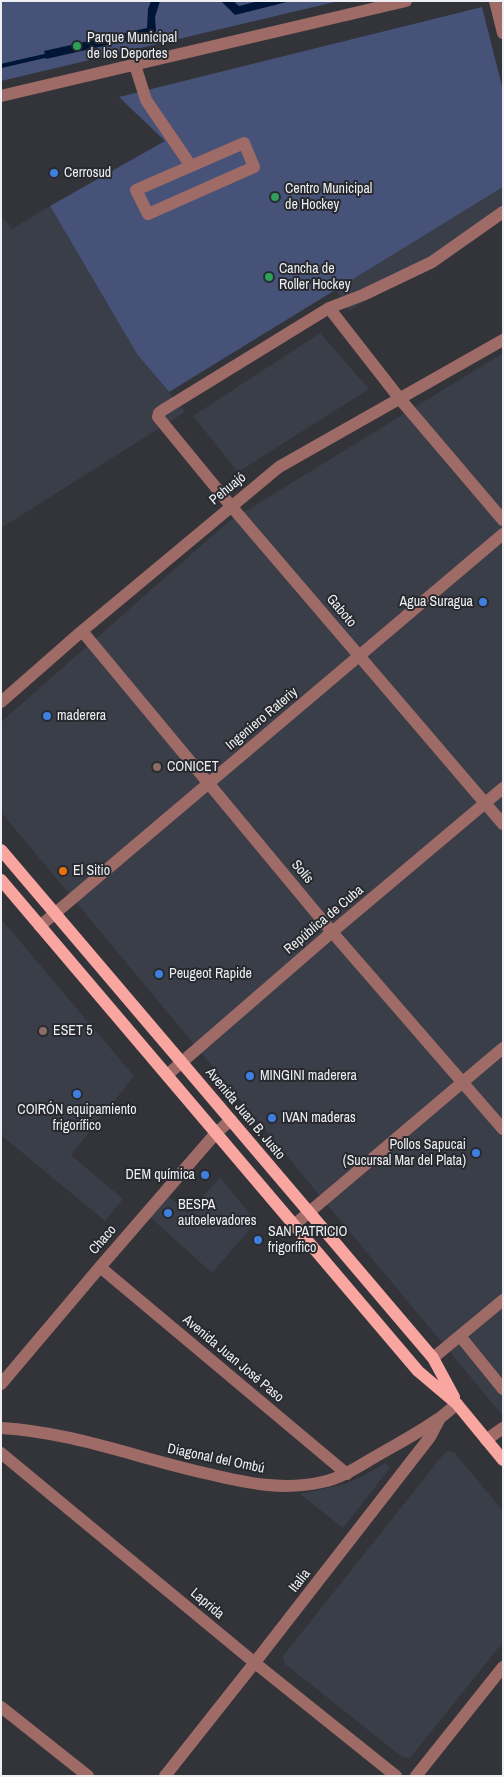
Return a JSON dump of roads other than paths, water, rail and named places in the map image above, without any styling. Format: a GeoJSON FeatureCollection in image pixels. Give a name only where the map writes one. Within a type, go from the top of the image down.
{"type":"FeatureCollection","features":[{"type":"Feature","properties":{"kind":"main road","name":"Avenida Juan B. Justo"},"geometry":{"type":"LineString","coordinates":[[1,850],[433,1358],[457,1404]]}},
{"type":"Feature","properties":{"kind":"main road","name":"Avenida Juan B. Justo"},"geometry":{"type":"LineString","coordinates":[[1,880],[418,1371],[457,1404],[503,1460]]}},
{"type":"Feature","properties":{"kind":"street"},"geometry":{"type":"LineString","coordinates":[[1,96],[406,1]]}},
{"type":"Feature","properties":{"kind":"street"},"geometry":{"type":"LineString","coordinates":[[495,1],[503,33]]}},
{"type":"Feature","properties":{"kind":"street"},"geometry":{"type":"LineString","coordinates":[[135,65],[152,120],[191,166]]}},
{"type":"Feature","properties":{"kind":"street"},"geometry":{"type":"LineString","coordinates":[[244,143],[254,167],[148,214],[136,190],[191,166],[244,143]]}},
{"type":"Feature","properties":{"kind":"street"},"geometry":{"type":"LineString","coordinates":[[503,212],[432,262],[363,295],[329,308],[400,399],[503,520]]}},
{"type":"Feature","properties":{"kind":"street","name":"Gaboto"},"geometry":{"type":"LineString","coordinates":[[329,308],[163,410],[159,413],[158,417],[231,506],[503,824]]}},
{"type":"Feature","properties":{"kind":"street","name":"Pehuajó"},"geometry":{"type":"LineString","coordinates":[[1,702],[82,631],[279,467],[503,340]]}},
{"type":"Feature","properties":{"kind":"street","name":"Ingeniero Rateriy"},"geometry":{"type":"LineString","coordinates":[[40,926],[503,534]]}},
{"type":"Feature","properties":{"kind":"street","name":"Solís"},"geometry":{"type":"LineString","coordinates":[[82,631],[332,932],[503,1129]]}},
{"type":"Feature","properties":{"kind":"street","name":"República de Cuba"},"geometry":{"type":"LineString","coordinates":[[167,1075],[332,932],[503,788]]}},
{"type":"Feature","properties":{"kind":"street"},"geometry":{"type":"LineString","coordinates":[[294,1225],[503,1048]]}},
{"type":"Feature","properties":{"kind":"street","name":"Chaco"},"geometry":{"type":"LineString","coordinates":[[1,1384],[216,1133],[231,1120]]}},
{"type":"Feature","properties":{"kind":"street","name":"Avenida Juan José Paso"},"geometry":{"type":"LineString","coordinates":[[100,1267],[347,1474]]}},
{"type":"Feature","properties":{"kind":"street"},"geometry":{"type":"LineString","coordinates":[[433,1358],[503,1300]]}},
{"type":"Feature","properties":{"kind":"street"},"geometry":{"type":"LineString","coordinates":[[460,1336],[503,1389]]}},
{"type":"Feature","properties":{"kind":"street","name":"Italia"},"geometry":{"type":"LineString","coordinates":[[165,1776],[430,1437],[440,1418],[457,1404]]}},
{"type":"Feature","properties":{"kind":"street","name":"Diagonal del Ombú"},"geometry":{"type":"LineString","coordinates":[[1,1428],[47,1433],[237,1481],[270,1486],[298,1486],[314,1484],[347,1474],[415,1436],[440,1418]]}},
{"type":"Feature","properties":{"kind":"street"},"geometry":{"type":"LineString","coordinates":[[486,1440],[503,1428]]}},
{"type":"Feature","properties":{"kind":"street","name":"Laprida"},"geometry":{"type":"LineString","coordinates":[[1,1453],[255,1663],[396,1776]]}},
{"type":"Feature","properties":{"kind":"street"},"geometry":{"type":"LineString","coordinates":[[416,1776],[503,1667]]}},
{"type":"Feature","properties":{"kind":"street"},"geometry":{"type":"LineString","coordinates":[[1,1707],[88,1776]]}},
{"type":"Feature","properties":{"kind":"waterway"},"geometry":{"type":"LineString","coordinates":[[1,66],[49,55]]}},
{"type":"Feature","properties":{"kind":"place","name":"Parque Municipal de los Deportes"},"geometry":{"type":"Point","coordinates":[77,46]}},
{"type":"Feature","properties":{"kind":"place","name":"Cerrosud"},"geometry":{"type":"Point","coordinates":[54,173]}},
{"type":"Feature","properties":{"kind":"place","name":"Centro Municipal de Hockey"},"geometry":{"type":"Point","coordinates":[275,197]}},
{"type":"Feature","properties":{"kind":"place","name":"Cancha de Roller Hockey"},"geometry":{"type":"Point","coordinates":[269,277]}},
{"type":"Feature","properties":{"kind":"place","name":"Agua Suragua"},"geometry":{"type":"Point","coordinates":[483,602]}},
{"type":"Feature","properties":{"kind":"place","name":"maderera"},"geometry":{"type":"Point","coordinates":[47,716]}},
{"type":"Feature","properties":{"kind":"place","name":"CONICET"},"geometry":{"type":"Point","coordinates":[157,767]}},
{"type":"Feature","properties":{"kind":"place","name":"El Sitio"},"geometry":{"type":"Point","coordinates":[63,871]}},
{"type":"Feature","properties":{"kind":"place","name":"Peugeot Rapide"},"geometry":{"type":"Point","coordinates":[159,974]}},
{"type":"Feature","properties":{"kind":"place","name":"ESET 5"},"geometry":{"type":"Point","coordinates":[43,1031]}},
{"type":"Feature","properties":{"kind":"place","name":"MINGINI maderera"},"geometry":{"type":"Point","coordinates":[250,1076]}},
{"type":"Feature","properties":{"kind":"place","name":"COIRÓN equipamiento frigorífico"},"geometry":{"type":"Point","coordinates":[77,1094]}},
{"type":"Feature","properties":{"kind":"place","name":"IVAN maderas"},"geometry":{"type":"Point","coordinates":[272,1118]}},
{"type":"Feature","properties":{"kind":"place","name":"Pollos Sapucai (Sucursal Mar del Plata)"},"geometry":{"type":"Point","coordinates":[476,1153]}},
{"type":"Feature","properties":{"kind":"place","name":"DEM química"},"geometry":{"type":"Point","coordinates":[205,1175]}},
{"type":"Feature","properties":{"kind":"place","name":"BESPA autoelevadores"},"geometry":{"type":"Point","coordinates":[168,1213]}},
{"type":"Feature","properties":{"kind":"place","name":"SAN PATRICIO frigorífico"},"geometry":{"type":"Point","coordinates":[258,1240]}}]}
